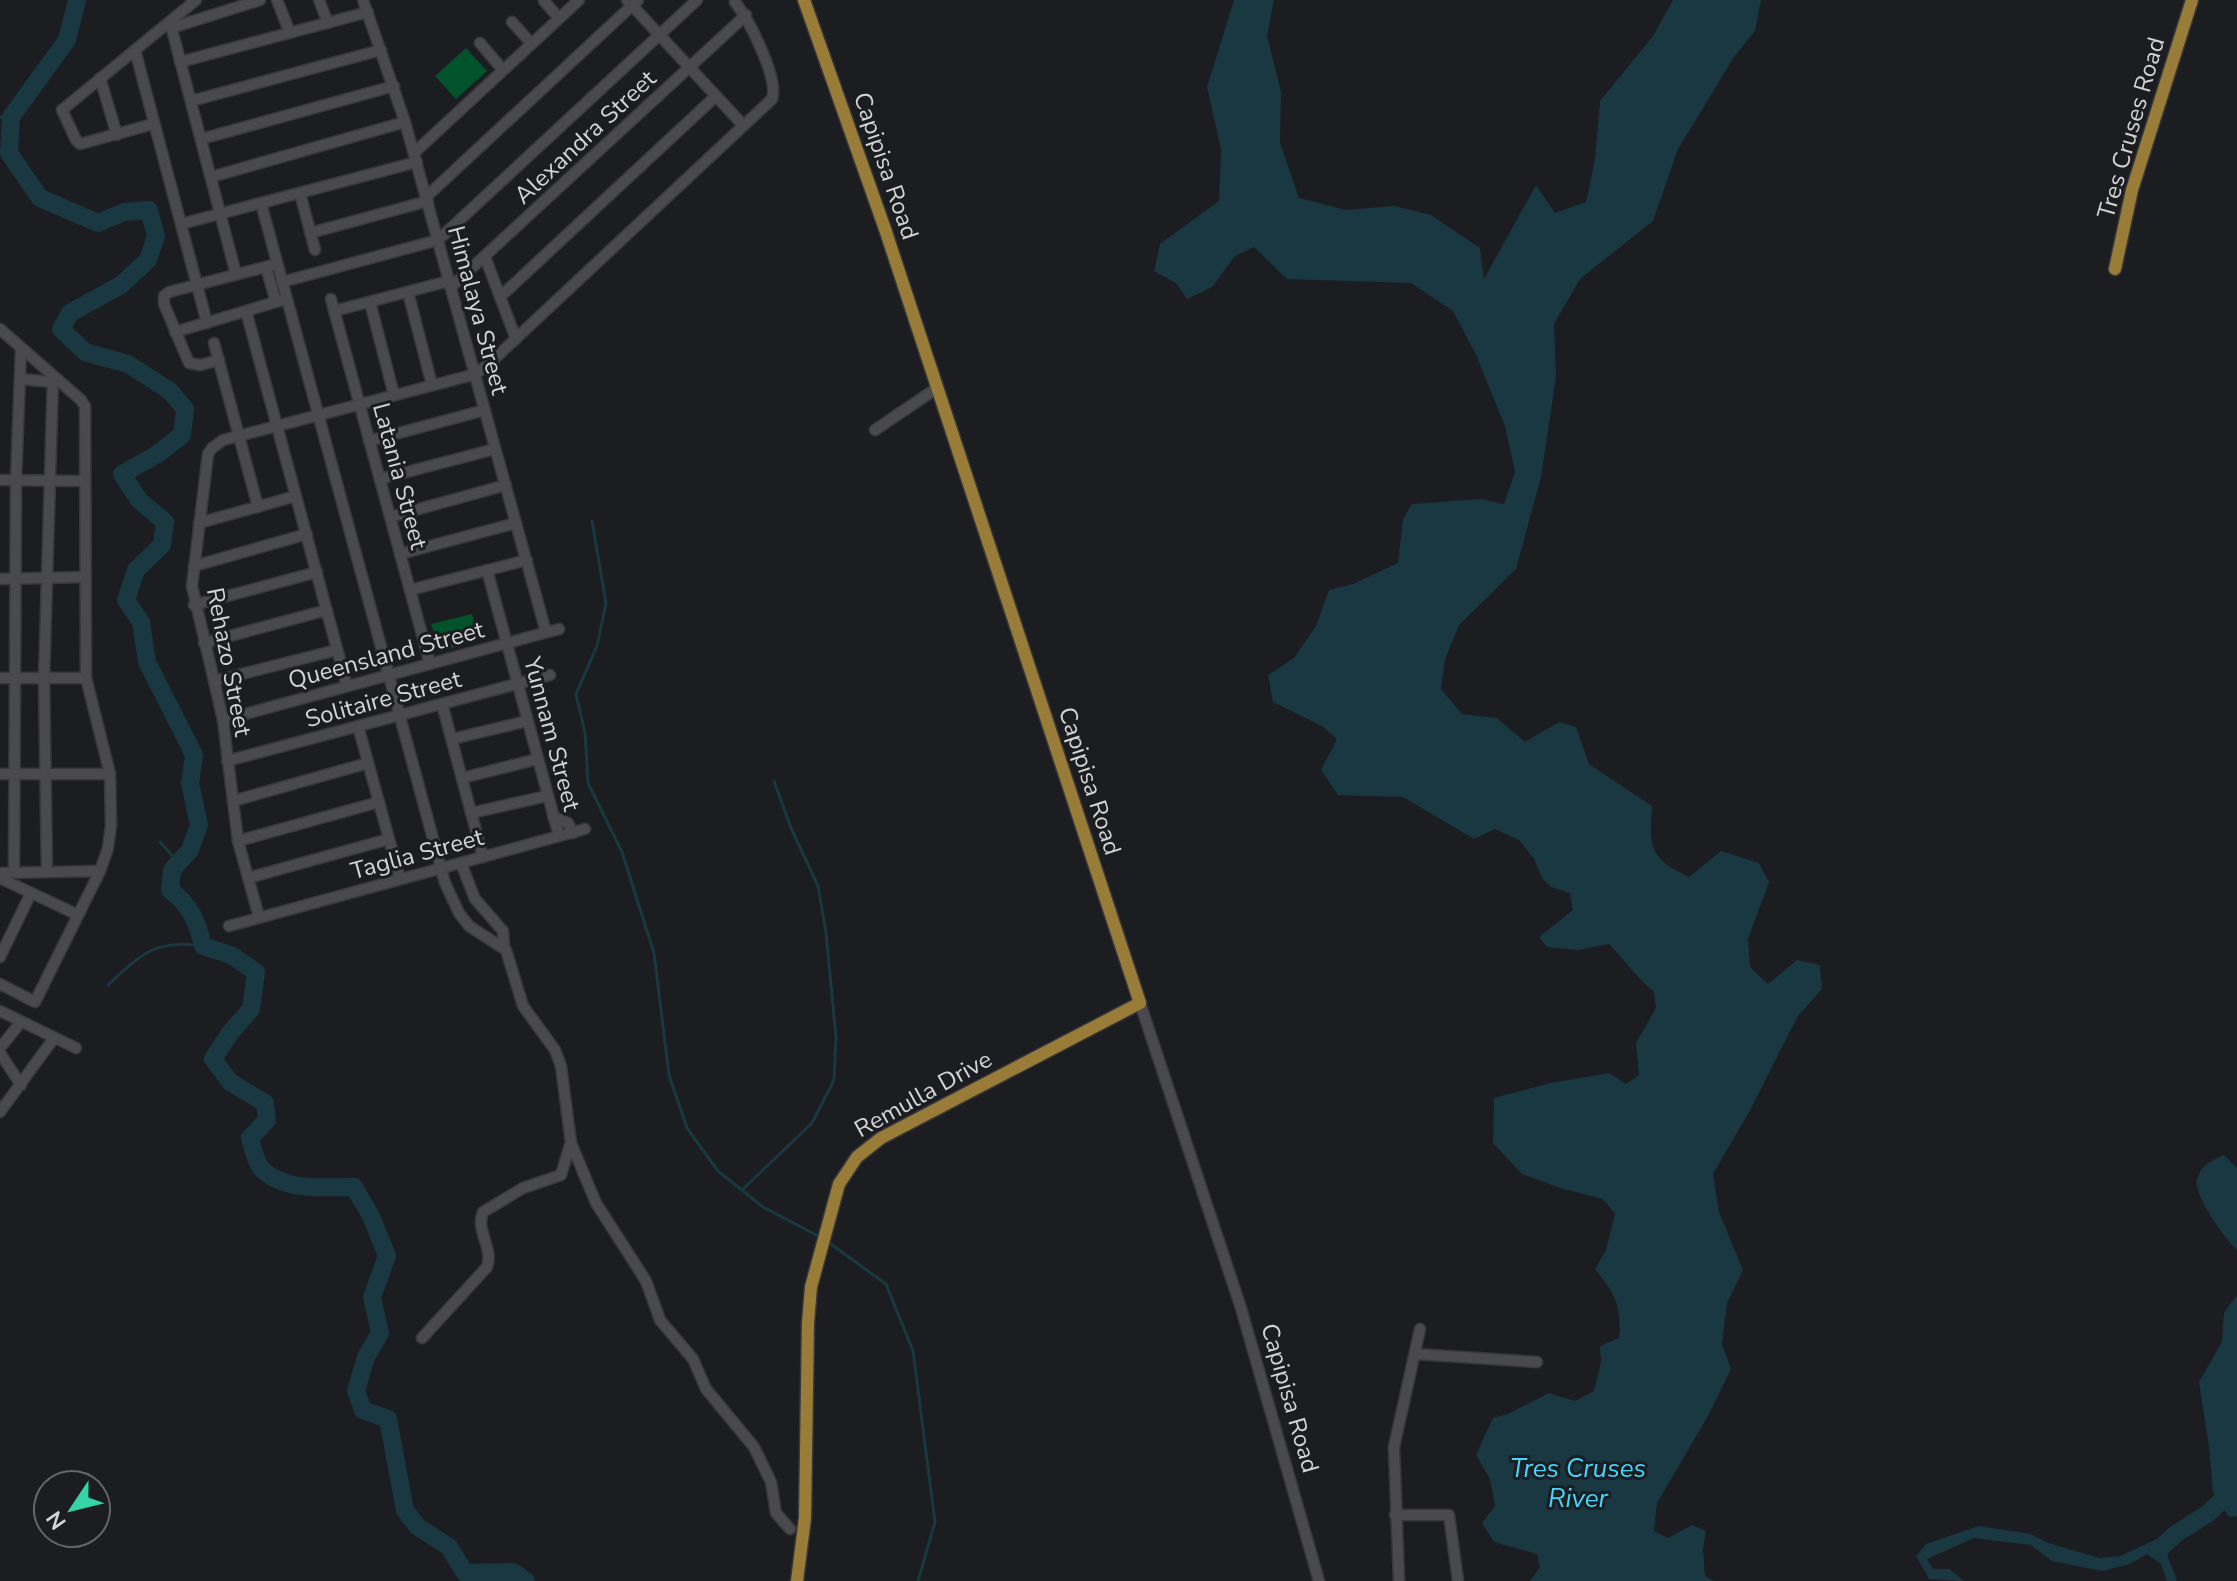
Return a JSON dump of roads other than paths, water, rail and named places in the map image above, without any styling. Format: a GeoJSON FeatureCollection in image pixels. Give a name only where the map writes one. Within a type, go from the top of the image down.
{"type":"FeatureCollection","features":[{"type":"Feature","properties":{"kind":"main road","name":"Capipisa Road"},"geometry":{"type":"LineString","coordinates":[[804,0],[937,388],[1140,1003]]}},
{"type":"Feature","properties":{"kind":"main road","name":"Tres Cruses Road"},"geometry":{"type":"LineString","coordinates":[[2115,269],[2132,190],[2192,0]]}},
{"type":"Feature","properties":{"kind":"main road","name":"Remulla Drive"},"geometry":{"type":"LineString","coordinates":[[797,1581],[805,1518],[809,1305],[835,1194],[852,1162],[881,1138],[1140,1003]]}},
{"type":"Feature","properties":{"kind":"street"},"geometry":{"type":"LineString","coordinates":[[153,124],[80,144],[62,113],[66,105],[170,25],[196,0]]}},
{"type":"Feature","properties":{"kind":"street"},"geometry":{"type":"LineString","coordinates":[[170,25],[260,0]]}},
{"type":"Feature","properties":{"kind":"street"},"geometry":{"type":"LineString","coordinates":[[277,0],[290,33]]}},
{"type":"Feature","properties":{"kind":"street"},"geometry":{"type":"LineString","coordinates":[[319,0],[328,23]]}},
{"type":"Feature","properties":{"kind":"street","name":"Himalaya Street"},"geometry":{"type":"LineString","coordinates":[[363,0],[405,122],[546,632]]}},
{"type":"Feature","properties":{"kind":"street"},"geometry":{"type":"LineString","coordinates":[[181,224],[300,193],[415,158],[579,0]]}},
{"type":"Feature","properties":{"kind":"street"},"geometry":{"type":"LineString","coordinates":[[282,282],[438,240],[697,0]]}},
{"type":"Feature","properties":{"kind":"street"},"geometry":{"type":"LineString","coordinates":[[544,1],[559,18]]}},
{"type":"Feature","properties":{"kind":"street"},"geometry":{"type":"LineString","coordinates":[[310,233],[427,199],[632,2],[743,125]]}},
{"type":"Feature","properties":{"kind":"street"},"geometry":{"type":"LineString","coordinates":[[476,374],[772,99],[774,95],[755,32],[735,2]]}},
{"type":"Feature","properties":{"kind":"street"},"geometry":{"type":"LineString","coordinates":[[180,62],[368,12]]}},
{"type":"Feature","properties":{"kind":"street","name":"Alexandra Street"},"geometry":{"type":"LineString","coordinates":[[334,311],[450,284],[485,257],[746,15]]}},
{"type":"Feature","properties":{"kind":"street"},"geometry":{"type":"LineString","coordinates":[[512,22],[531,43]]}},
{"type":"Feature","properties":{"kind":"street"},"geometry":{"type":"LineString","coordinates":[[170,25],[236,274]]}},
{"type":"Feature","properties":{"kind":"street"},"geometry":{"type":"LineString","coordinates":[[480,43],[503,70]]}},
{"type":"Feature","properties":{"kind":"street"},"geometry":{"type":"LineString","coordinates":[[135,50],[207,323]]}},
{"type":"Feature","properties":{"kind":"street"},"geometry":{"type":"LineString","coordinates":[[191,101],[381,50]]}},
{"type":"Feature","properties":{"kind":"street"},"geometry":{"type":"LineString","coordinates":[[100,78],[117,135]]}},
{"type":"Feature","properties":{"kind":"street"},"geometry":{"type":"LineString","coordinates":[[201,139],[394,86]]}},
{"type":"Feature","properties":{"kind":"street"},"geometry":{"type":"LineString","coordinates":[[500,297],[716,96]]}},
{"type":"Feature","properties":{"kind":"street"},"geometry":{"type":"LineString","coordinates":[[211,177],[405,122]]}},
{"type":"Feature","properties":{"kind":"street"},"geometry":{"type":"LineString","coordinates":[[300,193],[315,250]]}},
{"type":"Feature","properties":{"kind":"street"},"geometry":{"type":"LineString","coordinates":[[261,203],[281,300],[317,414],[441,868],[452,899],[469,926],[504,947]]}},
{"type":"Feature","properties":{"kind":"street"},"geometry":{"type":"LineString","coordinates":[[485,257],[516,339]]}},
{"type":"Feature","properties":{"kind":"street"},"geometry":{"type":"LineString","coordinates":[[219,360],[200,365],[189,363],[164,296],[169,292],[272,265]]}},
{"type":"Feature","properties":{"kind":"street"},"geometry":{"type":"LineString","coordinates":[[272,265],[282,282],[281,300]]}},
{"type":"Feature","properties":{"kind":"street"},"geometry":{"type":"LineString","coordinates":[[408,292],[432,385]]}},
{"type":"Feature","properties":{"kind":"street","name":"Latania Street"},"geometry":{"type":"LineString","coordinates":[[331,299],[430,664]]}},
{"type":"Feature","properties":{"kind":"street"},"geometry":{"type":"LineString","coordinates":[[175,332],[281,300]]}},
{"type":"Feature","properties":{"kind":"street"},"geometry":{"type":"LineString","coordinates":[[370,302],[394,395]]}},
{"type":"Feature","properties":{"kind":"street"},"geometry":{"type":"LineString","coordinates":[[246,311],[347,686]]}},
{"type":"Feature","properties":{"kind":"street"},"geometry":{"type":"LineString","coordinates":[[0,329],[85,406],[86,678],[110,774],[111,825],[108,848],[100,871],[35,1002],[0,984]]}},
{"type":"Feature","properties":{"kind":"street"},"geometry":{"type":"LineString","coordinates":[[214,343],[258,507]]}},
{"type":"Feature","properties":{"kind":"street"},"geometry":{"type":"LineString","coordinates":[[14,872],[13,678],[21,348]]}},
{"type":"Feature","properties":{"kind":"street","name":"Rehazo Street"},"geometry":{"type":"LineString","coordinates":[[259,917],[238,841],[223,720],[194,605],[192,586],[208,454],[217,443],[239,435],[476,374]]}},
{"type":"Feature","properties":{"kind":"street"},"geometry":{"type":"LineString","coordinates":[[20,379],[53,380]]}},
{"type":"Feature","properties":{"kind":"street"},"geometry":{"type":"LineString","coordinates":[[47,871],[44,678],[53,380]]}},
{"type":"Feature","properties":{"kind":"street"},"geometry":{"type":"LineString","coordinates":[[875,430],[937,388]]}},
{"type":"Feature","properties":{"kind":"street"},"geometry":{"type":"LineString","coordinates":[[369,441],[485,410]]}},
{"type":"Feature","properties":{"kind":"street"},"geometry":{"type":"LineString","coordinates":[[380,479],[495,449]]}},
{"type":"Feature","properties":{"kind":"street"},"geometry":{"type":"LineString","coordinates":[[0,480],[85,481]]}},
{"type":"Feature","properties":{"kind":"street"},"geometry":{"type":"LineString","coordinates":[[390,517],[506,485]]}},
{"type":"Feature","properties":{"kind":"street"},"geometry":{"type":"LineString","coordinates":[[199,523],[296,496]]}},
{"type":"Feature","properties":{"kind":"street"},"geometry":{"type":"LineString","coordinates":[[400,554],[516,523]]}},
{"type":"Feature","properties":{"kind":"street"},"geometry":{"type":"LineString","coordinates":[[194,566],[307,534]]}},
{"type":"Feature","properties":{"kind":"street"},"geometry":{"type":"LineString","coordinates":[[410,590],[527,560]]}},
{"type":"Feature","properties":{"kind":"street","name":"Yunnam Street"},"geometry":{"type":"LineString","coordinates":[[487,570],[559,836]]}},
{"type":"Feature","properties":{"kind":"street"},"geometry":{"type":"LineString","coordinates":[[194,605],[317,572]]}},
{"type":"Feature","properties":{"kind":"street"},"geometry":{"type":"LineString","coordinates":[[0,579],[85,577]]}},
{"type":"Feature","properties":{"kind":"street"},"geometry":{"type":"LineString","coordinates":[[204,643],[327,610]]}},
{"type":"Feature","properties":{"kind":"street","name":"Queensland Street"},"geometry":{"type":"LineString","coordinates":[[223,720],[559,629]]}},
{"type":"Feature","properties":{"kind":"street"},"geometry":{"type":"LineString","coordinates":[[214,681],[337,650]]}},
{"type":"Feature","properties":{"kind":"street","name":"Solitaire Street"},"geometry":{"type":"LineString","coordinates":[[227,761],[550,675]]}},
{"type":"Feature","properties":{"kind":"street"},"geometry":{"type":"LineString","coordinates":[[0,678],[86,678]]}},
{"type":"Feature","properties":{"kind":"street"},"geometry":{"type":"LineString","coordinates":[[442,704],[483,857]]}},
{"type":"Feature","properties":{"kind":"street"},"geometry":{"type":"LineString","coordinates":[[452,739],[527,721]]}},
{"type":"Feature","properties":{"kind":"street"},"geometry":{"type":"LineString","coordinates":[[358,726],[400,879]]}},
{"type":"Feature","properties":{"kind":"street"},"geometry":{"type":"LineString","coordinates":[[462,778],[538,759]]}},
{"type":"Feature","properties":{"kind":"street"},"geometry":{"type":"LineString","coordinates":[[233,801],[368,763]]}},
{"type":"Feature","properties":{"kind":"street"},"geometry":{"type":"LineString","coordinates":[[0,774],[110,774]]}},
{"type":"Feature","properties":{"kind":"street"},"geometry":{"type":"LineString","coordinates":[[471,813],[547,796]]}},
{"type":"Feature","properties":{"kind":"street"},"geometry":{"type":"LineString","coordinates":[[238,841],[379,802]]}},
{"type":"Feature","properties":{"kind":"street"},"geometry":{"type":"LineString","coordinates":[[553,817],[568,823],[573,833]]}},
{"type":"Feature","properties":{"kind":"street","name":"Taglia Street"},"geometry":{"type":"LineString","coordinates":[[229,926],[585,829]]}},
{"type":"Feature","properties":{"kind":"street"},"geometry":{"type":"LineString","coordinates":[[248,878],[389,839]]}},
{"type":"Feature","properties":{"kind":"street"},"geometry":{"type":"LineString","coordinates":[[461,863],[475,899],[500,926],[523,1006],[555,1050],[561,1066],[571,1143],[596,1203],[646,1281],[660,1320],[693,1359],[706,1389],[754,1447],[774,1491],[776,1513],[790,1529]]}},
{"type":"Feature","properties":{"kind":"street"},"geometry":{"type":"LineString","coordinates":[[1,879],[14,872],[100,871]]}},
{"type":"Feature","properties":{"kind":"street"},"geometry":{"type":"LineString","coordinates":[[1,879],[78,915]]}},
{"type":"Feature","properties":{"kind":"street"},"geometry":{"type":"LineString","coordinates":[[0,957],[31,893]]}},
{"type":"Feature","properties":{"kind":"street","name":"Capipisa Road"},"geometry":{"type":"LineString","coordinates":[[1140,1003],[1241,1308],[1319,1581]]}},
{"type":"Feature","properties":{"kind":"street"},"geometry":{"type":"LineString","coordinates":[[0,1011],[76,1048]]}},
{"type":"Feature","properties":{"kind":"street"},"geometry":{"type":"LineString","coordinates":[[21,1022],[0,1050],[21,1085]]}},
{"type":"Feature","properties":{"kind":"street"},"geometry":{"type":"LineString","coordinates":[[0,1112],[54,1038]]}},
{"type":"Feature","properties":{"kind":"street"},"geometry":{"type":"LineString","coordinates":[[422,1338],[487,1267],[489,1254],[480,1223],[483,1212],[523,1188],[561,1175],[571,1143]]}},
{"type":"Feature","properties":{"kind":"street"},"geometry":{"type":"LineString","coordinates":[[1399,1581],[1394,1447],[1420,1329]]}},
{"type":"Feature","properties":{"kind":"street"},"geometry":{"type":"LineString","coordinates":[[1416,1354],[1537,1362]]}},
{"type":"Feature","properties":{"kind":"street"},"geometry":{"type":"LineString","coordinates":[[1395,1515],[1449,1515],[1458,1581]]}},
{"type":"Feature","properties":{"kind":"water","name":"Tres Cruses River"},"geometry":{"type":"Polygon","coordinates":[[[1234,0],[1274,0],[1267,36],[1281,92],[1280,143],[1299,198],[1346,210],[1394,206],[1431,215],[1480,248],[1484,279],[1536,185],[1555,213],[1586,202],[1595,159],[1600,101],[1653,36],[1673,0],[1761,0],[1755,31],[1734,57],[1678,149],[1653,221],[1580,279],[1554,324],[1556,377],[1541,477],[1516,569],[1459,625],[1445,659],[1441,689],[1462,714],[1497,718],[1525,742],[1559,722],[1576,727],[1589,764],[1652,806],[1654,850],[1666,864],[1689,877],[1721,851],[1759,863],[1769,882],[1748,939],[1750,967],[1768,984],[1797,960],[1820,965],[1822,989],[1798,1016],[1713,1174],[1719,1212],[1743,1270],[1727,1303],[1722,1344],[1731,1369],[1708,1416],[1657,1503],[1654,1531],[1668,1538],[1692,1525],[1706,1531],[1703,1549],[1705,1576],[1714,1581],[1530,1581],[1540,1567],[1537,1554],[1494,1542],[1482,1523],[1495,1506],[1490,1479],[1476,1455],[1493,1418],[1508,1414],[1549,1393],[1575,1401],[1594,1391],[1601,1362],[1600,1346],[1619,1338],[1620,1327],[1616,1301],[1595,1269],[1606,1250],[1615,1214],[1603,1199],[1522,1174],[1493,1143],[1494,1098],[1551,1083],[1609,1073],[1626,1084],[1639,1075],[1636,1043],[1656,1008],[1654,992],[1609,944],[1578,950],[1547,947],[1539,937],[1573,910],[1570,893],[1551,887],[1542,878],[1534,859],[1519,840],[1495,829],[1474,839],[1403,797],[1338,795],[1321,770],[1337,739],[1322,726],[1273,702],[1268,675],[1294,658],[1316,626],[1329,590],[1353,584],[1398,563],[1403,519],[1412,504],[1481,499],[1504,504],[1515,472],[1505,426],[1476,355],[1453,311],[1411,283],[1287,279],[1254,247],[1235,256],[1212,287],[1187,299],[1176,283],[1154,271],[1160,244],[1219,201],[1221,149],[1207,87],[1234,0]]]}},
{"type":"Feature","properties":{"kind":"water"},"geometry":{"type":"Polygon","coordinates":[[[2224,1155],[2237,1168],[2237,1250],[2211,1216],[2197,1186],[2197,1179],[2204,1167],[2224,1155]]]}},
{"type":"Feature","properties":{"kind":"water"},"geometry":{"type":"Polygon","coordinates":[[[2237,1295],[2237,1516],[2229,1517],[2213,1492],[2199,1382],[2222,1342],[2224,1313],[2237,1295]]]}},
{"type":"Feature","properties":{"kind":"water"},"geometry":{"type":"Polygon","coordinates":[[[1979,1526],[2031,1534],[2048,1543],[2100,1558],[2120,1556],[2177,1533],[2168,1552],[2177,1581],[2167,1581],[2161,1564],[2147,1554],[2130,1564],[2102,1571],[2052,1561],[2031,1545],[1974,1538],[1927,1559],[1933,1569],[1949,1569],[1964,1581],[1929,1579],[1916,1556],[1926,1544],[1979,1526]]]}},
{"type":"Feature","properties":{"kind":"waterway"},"geometry":{"type":"LineString","coordinates":[[77,0],[67,40],[11,117],[9,153],[40,198],[98,223],[124,212],[149,210],[156,236],[148,260],[121,285],[70,313],[61,329],[85,352],[128,364],[170,391],[185,409],[182,435],[156,455],[122,474],[139,500],[165,522],[162,545],[136,570],[126,600],[141,622],[147,662],[194,755],[190,783],[199,825],[190,850],[172,870],[170,890],[192,915],[203,946],[231,955],[256,972],[251,1009],[213,1059],[230,1082],[265,1103],[267,1120],[250,1138],[261,1168],[270,1176],[292,1185],[354,1187],[371,1216],[387,1256],[372,1297],[380,1333],[366,1357],[356,1391],[363,1410],[388,1419],[405,1510],[417,1526],[449,1547],[465,1573],[513,1572],[526,1581]]}},
{"type":"Feature","properties":{"kind":"waterway"},"geometry":{"type":"LineString","coordinates":[[0,117],[11,117]]}},
{"type":"Feature","properties":{"kind":"waterway"},"geometry":{"type":"LineString","coordinates":[[592,521],[606,603],[597,646],[576,694],[585,733],[588,783],[622,852],[654,953],[669,1075],[687,1128],[718,1171],[763,1207],[822,1238]]}},
{"type":"Feature","properties":{"kind":"waterway"},"geometry":{"type":"LineString","coordinates":[[742,1190],[812,1123],[834,1080],[836,1037],[818,886],[791,828],[774,781]]}},
{"type":"Feature","properties":{"kind":"waterway"},"geometry":{"type":"LineString","coordinates":[[160,842],[179,863]]}},
{"type":"Feature","properties":{"kind":"waterway"},"geometry":{"type":"LineString","coordinates":[[108,985],[150,951],[173,944],[203,946]]}},
{"type":"Feature","properties":{"kind":"waterway"},"geometry":{"type":"LineString","coordinates":[[828,1242],[886,1284],[913,1351],[935,1522],[918,1581]]}},
{"type":"Feature","properties":{"kind":"waterway"},"geometry":{"type":"LineString","coordinates":[[2158,1550],[2177,1533],[2207,1514],[2237,1487]]}}]}
